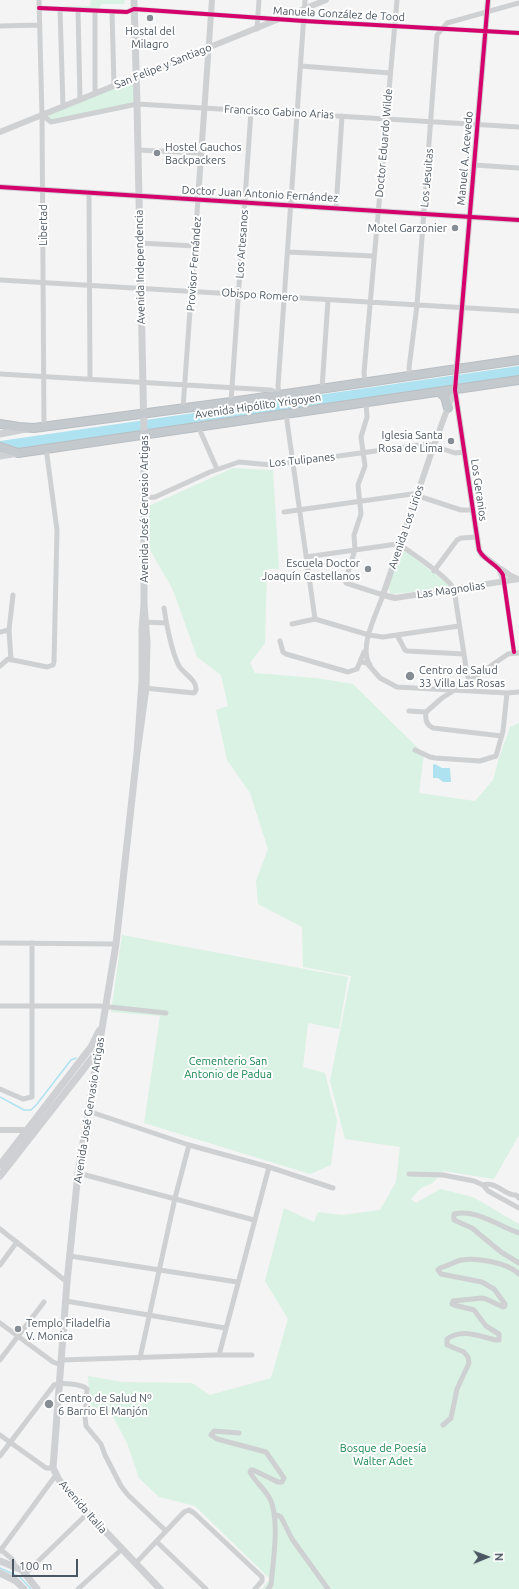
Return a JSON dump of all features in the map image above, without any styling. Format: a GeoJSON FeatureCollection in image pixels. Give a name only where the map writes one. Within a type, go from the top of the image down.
{"type":"FeatureCollection","features":[{"type":"Feature","properties":{"kind":"highway","name":"Avenida Hipólito Yrigoyen"},"geometry":{"type":"LineString","coordinates":[[34,428],[231,402],[519,360]]}},
{"type":"Feature","properties":{"kind":"highway","name":"Avenida Hipólito Yrigoyen"},"geometry":{"type":"LineString","coordinates":[[18,453],[519,380]]}},
{"type":"Feature","properties":{"kind":"highway"},"geometry":{"type":"LineString","coordinates":[[439,392],[445,397],[448,408]]}},
{"type":"Feature","properties":{"kind":"highway"},"geometry":{"type":"LineString","coordinates":[[0,424],[34,428]]}},
{"type":"Feature","properties":{"kind":"highway"},"geometry":{"type":"LineString","coordinates":[[0,447],[18,453]]}},
{"type":"Feature","properties":{"kind":"main road","name":"Avenida Independencia"},"geometry":{"type":"LineString","coordinates":[[134,0],[138,104],[139,243],[143,414]]}},
{"type":"Feature","properties":{"kind":"main road","name":"Avenida José Gervasio Artigas"},"geometry":{"type":"LineString","coordinates":[[54,1472],[67,1282],[78,1173],[116,944],[144,688],[143,414]]}},
{"type":"Feature","properties":{"kind":"main road","name":"Avenida Hipólito Yrigoyen"},"geometry":{"type":"LineString","coordinates":[[0,434],[34,428]]}},
{"type":"Feature","properties":{"kind":"main road","name":"Avenida Hipólito Yrigoyen"},"geometry":{"type":"LineString","coordinates":[[0,456],[18,453]]}},
{"type":"Feature","properties":{"kind":"main road"},"geometry":{"type":"LineString","coordinates":[[0,1176],[91,1047],[103,1022]]}},
{"type":"Feature","properties":{"kind":"main road"},"geometry":{"type":"LineString","coordinates":[[0,1165],[98,1052]]}},
{"type":"Feature","properties":{"kind":"main road","name":"Avenida Italia"},"geometry":{"type":"LineString","coordinates":[[54,1472],[88,1513],[155,1587]]}},
{"type":"Feature","properties":{"kind":"main road"},"geometry":{"type":"LineString","coordinates":[[0,1561],[16,1566],[25,1574],[37,1589]]}},
{"type":"Feature","properties":{"kind":"main road"},"geometry":{"type":"LineString","coordinates":[[0,1573],[16,1581],[24,1589]]}},
{"type":"Feature","properties":{"kind":"street","name":"Libertad"},"geometry":{"type":"LineString","coordinates":[[39,0],[42,115],[44,426]]}},
{"type":"Feature","properties":{"kind":"street","name":"Provisor Fernández"},"geometry":{"type":"LineString","coordinates":[[183,408],[193,291],[212,0]]}},
{"type":"Feature","properties":{"kind":"street"},"geometry":{"type":"LineString","coordinates":[[257,29],[259,0]]}},
{"type":"Feature","properties":{"kind":"street"},"geometry":{"type":"LineString","coordinates":[[279,394],[278,386],[292,205],[305,0]]}},
{"type":"Feature","properties":{"kind":"street","name":"San Felipe y Santiago"},"geometry":{"type":"LineString","coordinates":[[0,132],[326,0]]}},
{"type":"Feature","properties":{"kind":"street","name":"Doctor Eduardo Wilde"},"geometry":{"type":"LineString","coordinates":[[365,382],[364,373],[369,302],[379,210],[385,118],[397,0]]}},
{"type":"Feature","properties":{"kind":"street","name":"Manuel A. Acevedo"},"geometry":{"type":"LineString","coordinates":[[455,390],[488,0]]}},
{"type":"Feature","properties":{"kind":"street"},"geometry":{"type":"LineString","coordinates":[[442,29],[447,22],[519,3]]}},
{"type":"Feature","properties":{"kind":"street","name":"Manuela González de Tood"},"geometry":{"type":"LineString","coordinates":[[39,8],[112,12],[126,12],[134,9],[304,22],[519,33]]}},
{"type":"Feature","properties":{"kind":"street"},"geometry":{"type":"LineString","coordinates":[[60,9],[62,107]]}},
{"type":"Feature","properties":{"kind":"street"},"geometry":{"type":"LineString","coordinates":[[78,10],[80,100]]}},
{"type":"Feature","properties":{"kind":"street"},"geometry":{"type":"LineString","coordinates":[[94,11],[95,94]]}},
{"type":"Feature","properties":{"kind":"street"},"geometry":{"type":"LineString","coordinates":[[112,12],[114,86]]}},
{"type":"Feature","properties":{"kind":"street"},"geometry":{"type":"LineString","coordinates":[[0,26],[40,25]]}},
{"type":"Feature","properties":{"kind":"street","name":"Los Jesuitas"},"geometry":{"type":"LineString","coordinates":[[410,376],[417,306],[437,35],[442,29]]}},
{"type":"Feature","properties":{"kind":"street"},"geometry":{"type":"LineString","coordinates":[[301,66],[390,73]]}},
{"type":"Feature","properties":{"kind":"street","name":"Francisco Gabino Arias"},"geometry":{"type":"LineString","coordinates":[[42,115],[51,122],[138,104],[519,126]]}},
{"type":"Feature","properties":{"kind":"street","name":"Los Artesanos"},"geometry":{"type":"LineString","coordinates":[[231,402],[251,111]]}},
{"type":"Feature","properties":{"kind":"street"},"geometry":{"type":"LineString","coordinates":[[336,208],[342,116]]}},
{"type":"Feature","properties":{"kind":"street"},"geometry":{"type":"LineString","coordinates":[[138,150],[202,153]]}},
{"type":"Feature","properties":{"kind":"street"},"geometry":{"type":"LineString","coordinates":[[474,165],[519,168]]}},
{"type":"Feature","properties":{"kind":"street","name":"Doctor Juan Antonio Fernández"},"geometry":{"type":"LineString","coordinates":[[0,187],[519,220]]}},
{"type":"Feature","properties":{"kind":"street"},"geometry":{"type":"LineString","coordinates":[[88,193],[90,379]]}},
{"type":"Feature","properties":{"kind":"street"},"geometry":{"type":"LineString","coordinates":[[139,243],[195,246]]}},
{"type":"Feature","properties":{"kind":"street"},"geometry":{"type":"LineString","coordinates":[[288,252],[373,256]]}},
{"type":"Feature","properties":{"kind":"street","name":"Obispo Romero"},"geometry":{"type":"LineString","coordinates":[[0,280],[519,311]]}},
{"type":"Feature","properties":{"kind":"street"},"geometry":{"type":"LineString","coordinates":[[322,388],[328,300]]}},
{"type":"Feature","properties":{"kind":"street"},"geometry":{"type":"LineString","coordinates":[[0,374],[142,381],[271,390],[279,394]]}},
{"type":"Feature","properties":{"kind":"street","name":"Avenida Los Lirios"},"geometry":{"type":"LineString","coordinates":[[370,665],[366,656],[366,647],[369,635],[434,445],[455,390]]}},
{"type":"Feature","properties":{"kind":"street","name":"Los Geranios"},"geometry":{"type":"LineString","coordinates":[[455,390],[472,510],[480,553],[499,568],[511,576],[519,579]]}},
{"type":"Feature","properties":{"kind":"street"},"geometry":{"type":"LineString","coordinates":[[366,402],[367,417],[361,438],[365,466],[358,485],[361,514],[354,535],[355,550],[345,582],[383,595]]}},
{"type":"Feature","properties":{"kind":"street"},"geometry":{"type":"LineString","coordinates":[[286,414],[315,619]]}},
{"type":"Feature","properties":{"kind":"street"},"geometry":{"type":"LineString","coordinates":[[198,426],[217,469]]}},
{"type":"Feature","properties":{"kind":"street","name":"Los Tulipanes"},"geometry":{"type":"LineString","coordinates":[[144,498],[154,497],[217,469],[242,462],[271,465],[428,444],[456,453],[464,452]]}},
{"type":"Feature","properties":{"kind":"street"},"geometry":{"type":"LineString","coordinates":[[0,666],[6,660],[47,667],[52,665],[54,662],[57,530],[46,448]]}},
{"type":"Feature","properties":{"kind":"street"},"geometry":{"type":"LineString","coordinates":[[284,512],[412,494],[461,510],[472,510]]}},
{"type":"Feature","properties":{"kind":"street"},"geometry":{"type":"LineString","coordinates":[[434,570],[457,540],[477,536]]}},
{"type":"Feature","properties":{"kind":"street"},"geometry":{"type":"LineString","coordinates":[[306,557],[395,544],[400,545],[434,570],[454,589],[459,626],[472,690]]}},
{"type":"Feature","properties":{"kind":"street"},"geometry":{"type":"LineString","coordinates":[[409,711],[426,712],[442,698],[508,654],[517,653],[504,582],[499,568]]}},
{"type":"Feature","properties":{"kind":"street","name":"Las Magnolias"},"geometry":{"type":"LineString","coordinates":[[383,595],[395,598],[519,579]]}},
{"type":"Feature","properties":{"kind":"street"},"geometry":{"type":"LineString","coordinates":[[11,660],[9,630],[13,595]]}},
{"type":"Feature","properties":{"kind":"street"},"geometry":{"type":"LineString","coordinates":[[144,688],[193,693],[196,690],[196,686],[179,666],[166,623],[164,608]]}},
{"type":"Feature","properties":{"kind":"street"},"geometry":{"type":"LineString","coordinates":[[292,624],[315,619],[369,635],[383,637],[459,626]]}},
{"type":"Feature","properties":{"kind":"street"},"geometry":{"type":"LineString","coordinates":[[144,622],[166,623]]}},
{"type":"Feature","properties":{"kind":"street"},"geometry":{"type":"LineString","coordinates":[[0,632],[9,630]]}},
{"type":"Feature","properties":{"kind":"street"},"geometry":{"type":"LineString","coordinates":[[397,635],[407,651],[464,654]]}},
{"type":"Feature","properties":{"kind":"street"},"geometry":{"type":"LineString","coordinates":[[280,641],[283,652],[286,654],[345,672],[355,671],[361,662],[366,647]]}},
{"type":"Feature","properties":{"kind":"street"},"geometry":{"type":"LineString","coordinates":[[361,662],[365,662],[370,665],[380,678],[397,687],[439,688],[507,693],[519,692]]}},
{"type":"Feature","properties":{"kind":"street"},"geometry":{"type":"LineString","coordinates":[[439,688],[442,698]]}},
{"type":"Feature","properties":{"kind":"street"},"geometry":{"type":"LineString","coordinates":[[415,750],[430,757],[484,760],[497,755],[502,736],[507,693]]}},
{"type":"Feature","properties":{"kind":"street"},"geometry":{"type":"LineString","coordinates":[[426,712],[426,720],[430,727],[439,730],[502,736]]}},
{"type":"Feature","properties":{"kind":"street"},"geometry":{"type":"LineString","coordinates":[[0,943],[116,944]]}},
{"type":"Feature","properties":{"kind":"street"},"geometry":{"type":"LineString","coordinates":[[0,1089],[23,1099],[32,1097],[32,943]]}},
{"type":"Feature","properties":{"kind":"street"},"geometry":{"type":"LineString","coordinates":[[0,1006],[106,1007],[166,1013]]}},
{"type":"Feature","properties":{"kind":"street"},"geometry":{"type":"LineString","coordinates":[[88,1111],[189,1145],[269,1167],[333,1188]]}},
{"type":"Feature","properties":{"kind":"street"},"geometry":{"type":"LineString","coordinates":[[0,1130],[29,1133]]}},
{"type":"Feature","properties":{"kind":"street"},"geometry":{"type":"LineString","coordinates":[[140,1358],[148,1315],[189,1145]]}},
{"type":"Feature","properties":{"kind":"street"},"geometry":{"type":"LineString","coordinates":[[218,1355],[269,1167]]}},
{"type":"Feature","properties":{"kind":"street"},"geometry":{"type":"LineString","coordinates":[[78,1173],[254,1220]]}},
{"type":"Feature","properties":{"kind":"street"},"geometry":{"type":"LineString","coordinates":[[409,1174],[443,1175],[468,1179],[483,1185],[488,1190],[519,1208]]}},
{"type":"Feature","properties":{"kind":"street"},"geometry":{"type":"LineString","coordinates":[[483,1185],[494,1185],[511,1195],[518,1195]]}},
{"type":"Feature","properties":{"kind":"street"},"geometry":{"type":"LineString","coordinates":[[519,1233],[473,1214],[456,1214],[453,1217],[454,1220],[476,1231],[507,1257],[519,1263]]}},
{"type":"Feature","properties":{"kind":"street"},"geometry":{"type":"LineString","coordinates":[[0,1229],[67,1282]]}},
{"type":"Feature","properties":{"kind":"street"},"geometry":{"type":"LineString","coordinates":[[0,1265],[17,1242]]}},
{"type":"Feature","properties":{"kind":"street"},"geometry":{"type":"LineString","coordinates":[[70,1256],[237,1282]]}},
{"type":"Feature","properties":{"kind":"street"},"geometry":{"type":"LineString","coordinates":[[443,1426],[451,1418],[455,1393],[469,1363],[468,1357],[464,1352],[447,1345],[447,1339],[459,1332],[465,1332],[499,1340],[498,1334],[486,1326],[474,1310],[454,1305],[452,1304],[453,1301],[482,1298],[499,1306],[505,1306],[504,1300],[488,1285],[482,1282],[441,1274],[438,1270],[461,1260],[471,1260],[507,1266],[519,1274]]}},
{"type":"Feature","properties":{"kind":"street"},"geometry":{"type":"LineString","coordinates":[[66,1301],[226,1328]]}},
{"type":"Feature","properties":{"kind":"street"},"geometry":{"type":"LineString","coordinates":[[0,1360],[44,1302]]}},
{"type":"Feature","properties":{"kind":"street"},"geometry":{"type":"LineString","coordinates":[[0,1323],[53,1362],[252,1355]]}},
{"type":"Feature","properties":{"kind":"street"},"geometry":{"type":"LineString","coordinates":[[0,1456],[51,1388],[59,1383],[86,1387],[84,1417],[86,1426],[101,1444],[104,1456],[121,1486],[128,1495],[166,1532]]}},
{"type":"Feature","properties":{"kind":"street"},"geometry":{"type":"LineString","coordinates":[[239,1433],[214,1432],[211,1435],[217,1440],[263,1451],[269,1455],[284,1475],[282,1482],[278,1482],[253,1470],[250,1472],[270,1499],[274,1516],[275,1542],[272,1585],[268,1589]]}},
{"type":"Feature","properties":{"kind":"street","name":"Avenida Italia"},"geometry":{"type":"LineString","coordinates":[[0,1435],[46,1468],[54,1472]]}},
{"type":"Feature","properties":{"kind":"street"},"geometry":{"type":"LineString","coordinates":[[16,1566],[12,1559],[0,1550],[54,1472]]}},
{"type":"Feature","properties":{"kind":"street"},"geometry":{"type":"LineString","coordinates":[[135,1564],[184,1512],[189,1510],[194,1513],[263,1579],[255,1589]]}},
{"type":"Feature","properties":{"kind":"street"},"geometry":{"type":"LineString","coordinates":[[25,1574],[88,1513]]}},
{"type":"Feature","properties":{"kind":"street"},"geometry":{"type":"LineString","coordinates":[[274,1516],[277,1515],[281,1517],[292,1540],[328,1589]]}},
{"type":"Feature","properties":{"kind":"street"},"geometry":{"type":"LineString","coordinates":[[156,1542],[206,1589]]}},
{"type":"Feature","properties":{"kind":"street"},"geometry":{"type":"LineString","coordinates":[[78,1589],[121,1550]]}},
{"type":"Feature","properties":{"kind":"green space"},"geometry":{"type":"Polygon","coordinates":[[[91,0],[125,0],[124,4],[102,4],[97,10],[65,8],[65,6],[90,6],[91,0]]]}},
{"type":"Feature","properties":{"kind":"green space"},"geometry":{"type":"Polygon","coordinates":[[[132,81],[135,82],[135,101],[132,104],[52,120],[45,116],[132,81]]]}},
{"type":"Feature","properties":{"kind":"green space","name":"Bosque de Poesía Walter Adet"},"geometry":{"type":"Polygon","coordinates":[[[233,468],[273,470],[279,569],[267,569],[265,643],[250,663],[255,673],[316,678],[353,684],[424,754],[419,793],[475,801],[493,780],[510,727],[519,723],[519,1135],[494,1179],[443,1171],[433,1183],[421,1188],[411,1199],[416,1203],[440,1189],[473,1197],[519,1224],[519,1589],[262,1589],[270,1579],[195,1506],[159,1497],[139,1478],[127,1443],[111,1413],[90,1406],[88,1376],[123,1382],[192,1383],[210,1395],[271,1378],[288,1319],[265,1281],[284,1208],[314,1222],[318,1212],[342,1215],[380,1210],[396,1182],[400,1147],[345,1139],[330,1081],[351,976],[303,967],[302,927],[258,904],[256,881],[268,849],[250,793],[227,760],[216,710],[228,706],[221,675],[197,657],[173,590],[149,548],[149,506],[233,468]]]}},
{"type":"Feature","properties":{"kind":"green space"},"geometry":{"type":"Polygon","coordinates":[[[403,549],[449,585],[450,588],[391,594],[388,588],[401,550],[403,549]]]}},
{"type":"Feature","properties":{"kind":"green space","name":"Cementerio San Antonio de Padua"},"geometry":{"type":"Polygon","coordinates":[[[122,935],[348,977],[339,1029],[308,1023],[303,1067],[325,1073],[337,1120],[331,1165],[310,1174],[144,1123],[160,1016],[111,1012],[122,935]]]}},
{"type":"Feature","properties":{"kind":"water"},"geometry":{"type":"Polygon","coordinates":[[[519,366],[519,376],[0,451],[0,441],[519,366]]]}},
{"type":"Feature","properties":{"kind":"water"},"geometry":{"type":"Polygon","coordinates":[[[435,764],[442,768],[450,768],[451,782],[443,782],[438,778],[433,778],[433,765],[435,764]]]}},
{"type":"Feature","properties":{"kind":"waterway"},"geometry":{"type":"LineString","coordinates":[[0,1097],[24,1110],[31,1110],[71,1060],[76,1058]]}},
{"type":"Feature","properties":{"kind":"waterway"},"geometry":{"type":"LineString","coordinates":[[0,1568],[20,1577],[31,1589]]}},
{"type":"Feature","properties":{"kind":"cycle path"},"geometry":{"type":"LineString","coordinates":[[488,0],[455,390],[479,550],[481,554],[498,568],[503,575],[514,652]]}},
{"type":"Feature","properties":{"kind":"cycle path"},"geometry":{"type":"LineString","coordinates":[[39,8],[127,12],[134,9],[304,21],[519,33]]}},
{"type":"Feature","properties":{"kind":"cycle path"},"geometry":{"type":"LineString","coordinates":[[0,187],[519,220]]}},
{"type":"Feature","properties":{"kind":"place","name":"Hostal del Milagro"},"geometry":{"type":"Point","coordinates":[150,18]}},
{"type":"Feature","properties":{"kind":"place","name":"Hostel Gauchos Backpackers"},"geometry":{"type":"Point","coordinates":[157,153]}},
{"type":"Feature","properties":{"kind":"place","name":"Motel Garzonier"},"geometry":{"type":"Point","coordinates":[455,228]}},
{"type":"Feature","properties":{"kind":"place","name":"Iglesia Santa Rosa de Lima"},"geometry":{"type":"Point","coordinates":[451,441]}},
{"type":"Feature","properties":{"kind":"place","name":"Escuela Doctor Joaquín Castellanos"},"geometry":{"type":"Point","coordinates":[368,569]}},
{"type":"Feature","properties":{"kind":"place","name":"Centro de Salud 33 Villa Las Rosas"},"geometry":{"type":"Point","coordinates":[410,676]}},
{"type":"Feature","properties":{"kind":"place","name":"Templo Filadelfia V. Monica"},"geometry":{"type":"Point","coordinates":[18,1329]}},
{"type":"Feature","properties":{"kind":"place","name":"Centro de Salud Nº 6 Barrio El Manjón"},"geometry":{"type":"Point","coordinates":[49,1404]}}]}
